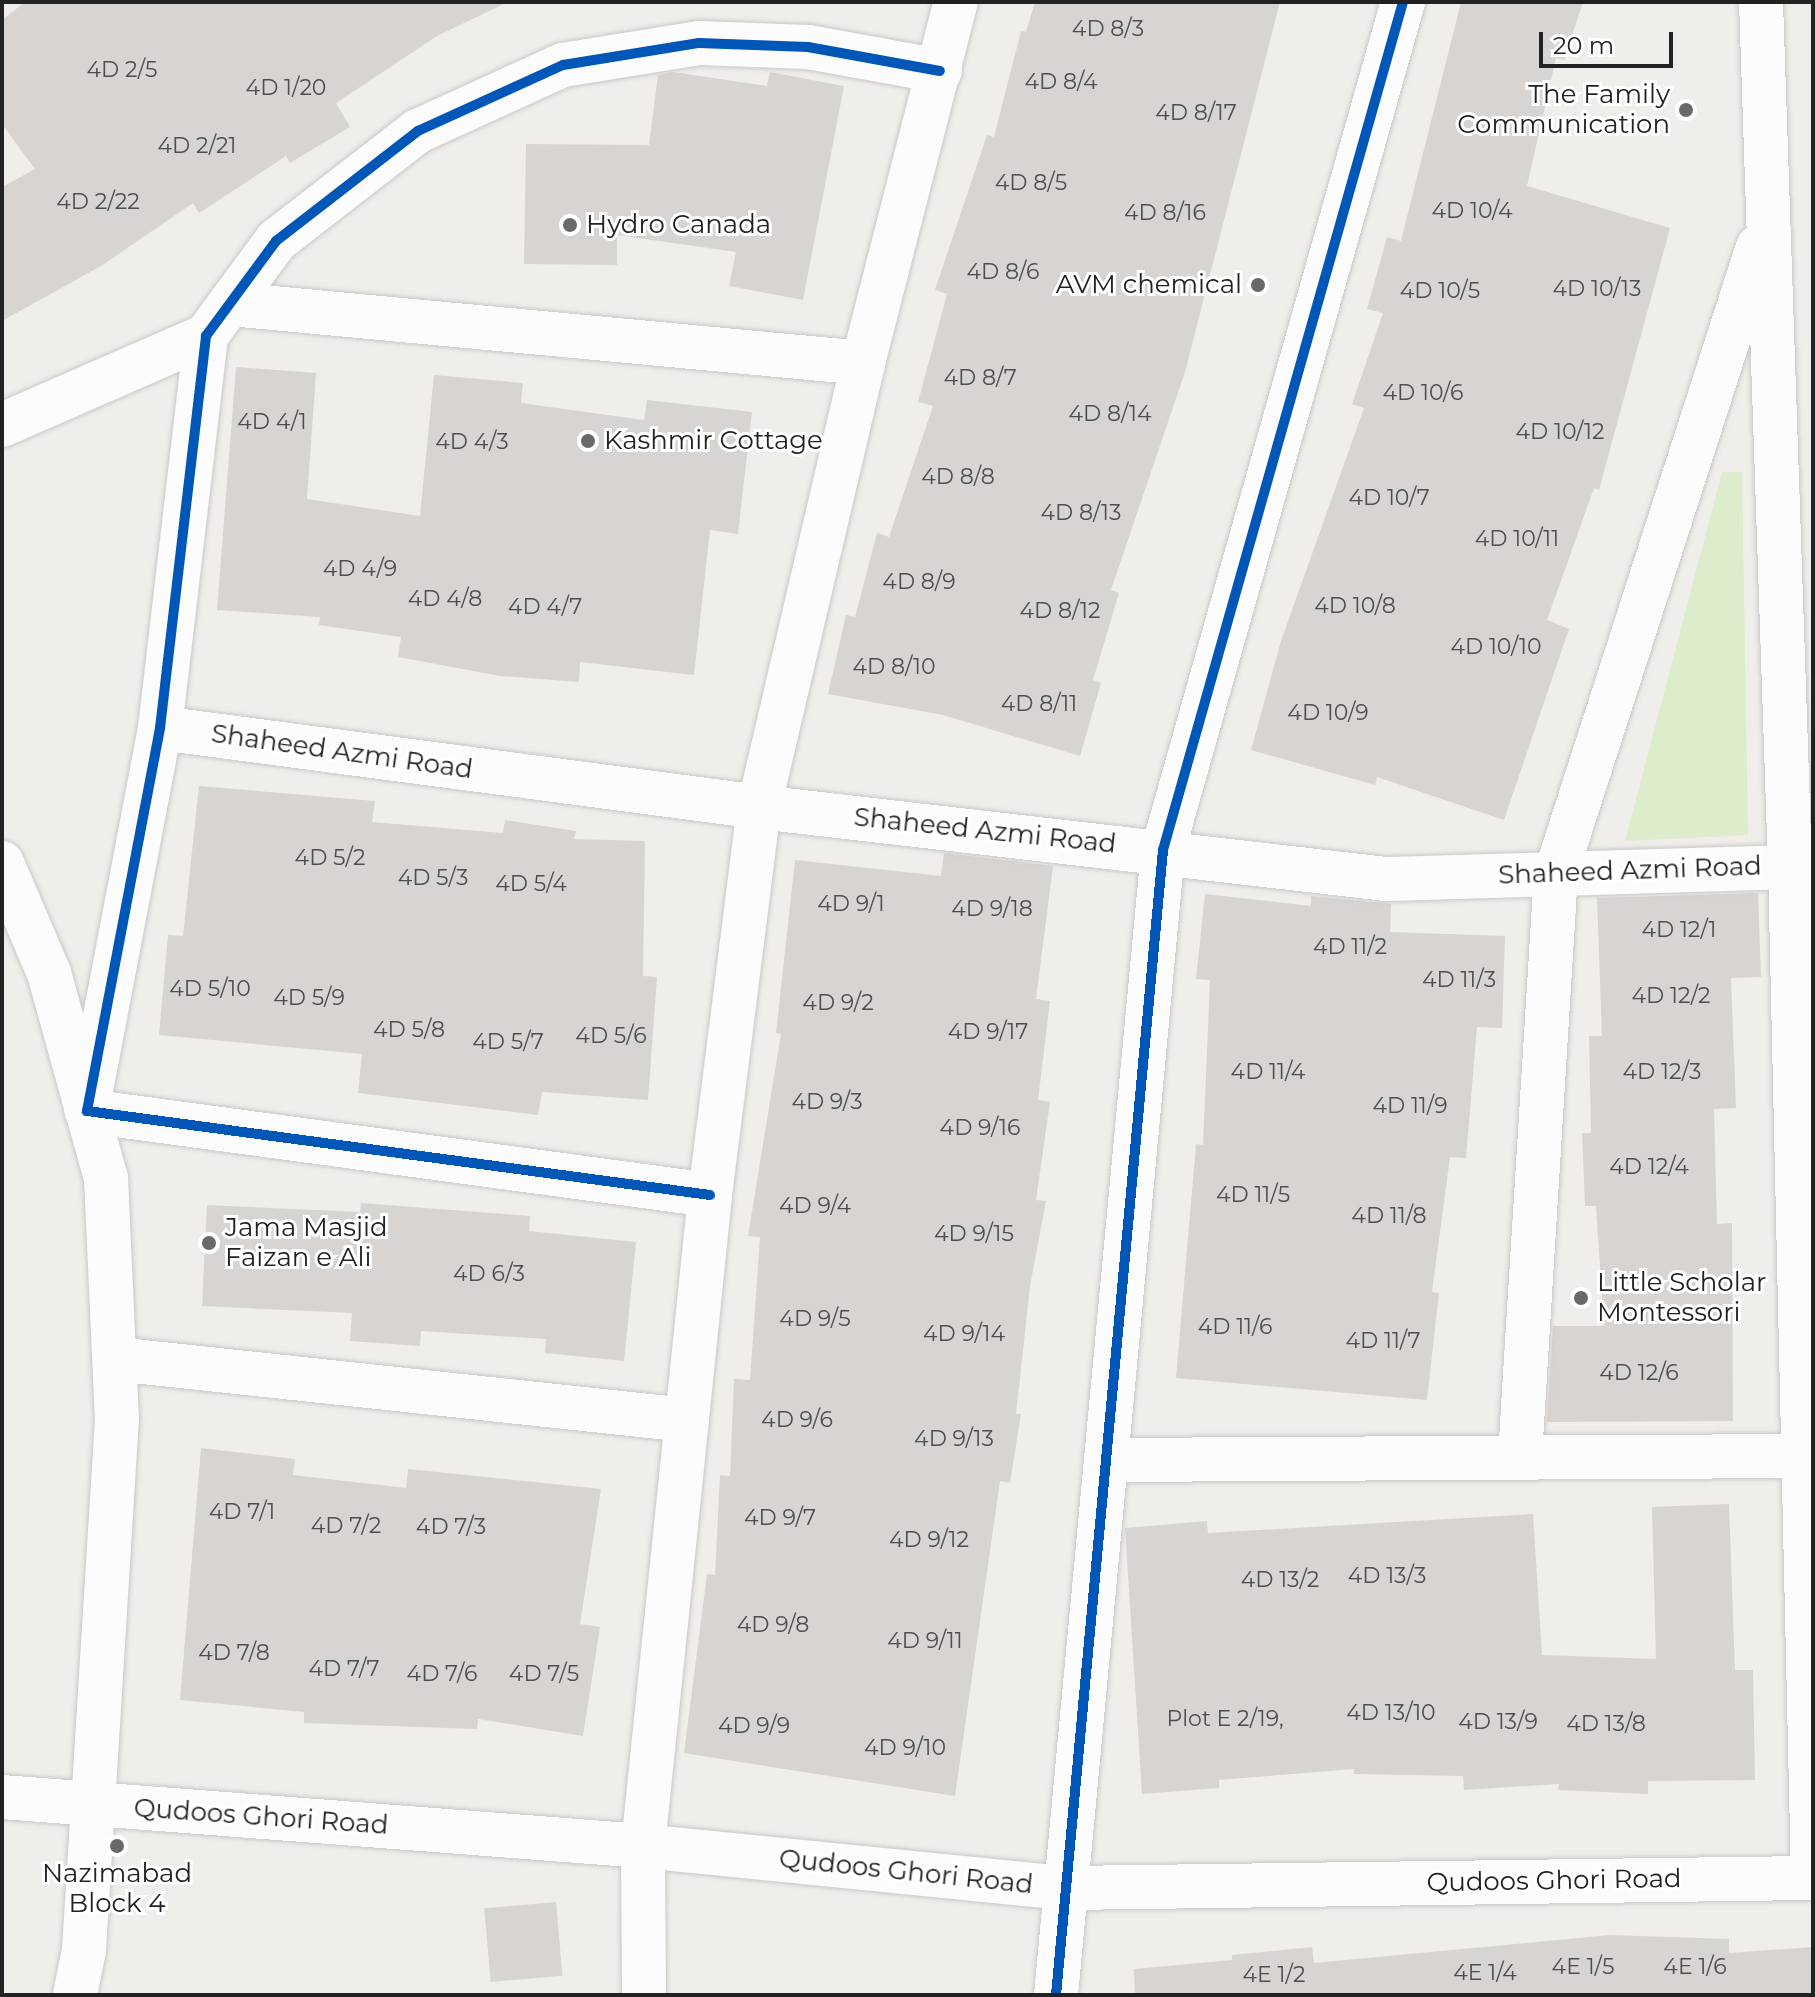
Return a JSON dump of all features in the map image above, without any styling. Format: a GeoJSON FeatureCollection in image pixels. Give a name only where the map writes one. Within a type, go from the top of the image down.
{"type":"FeatureCollection","features":[{"type":"Feature","properties":{"kind":"street"},"geometry":{"type":"LineString","coordinates":[[644,1995],[643,1846],[710,1195],[759,807],[863,363],[956,2]]}},
{"type":"Feature","properties":{"kind":"street"},"geometry":{"type":"LineString","coordinates":[[1056,1995],[1163,850],[1403,2]]}},
{"type":"Feature","properties":{"kind":"street"},"geometry":{"type":"LineString","coordinates":[[1761,2],[1767,218],[1802,866],[1805,1456],[1813,1876]]}},
{"type":"Feature","properties":{"kind":"street"},"geometry":{"type":"LineString","coordinates":[[2,425],[218,320],[276,241],[418,131],[563,65],[699,43],[808,47],[940,71]]}},
{"type":"Feature","properties":{"kind":"street"},"geometry":{"type":"LineString","coordinates":[[1520,1456],[1556,873],[1767,218]]}},
{"type":"Feature","properties":{"kind":"street"},"geometry":{"type":"LineString","coordinates":[[218,320],[863,363]]}},
{"type":"Feature","properties":{"kind":"street"},"geometry":{"type":"LineString","coordinates":[[87,1111],[160,728],[218,320]]}},
{"type":"Feature","properties":{"kind":"street","name":"Shaheed Azmi Road"},"geometry":{"type":"LineString","coordinates":[[160,728],[759,807],[1163,850],[1386,879],[1802,866]]}},
{"type":"Feature","properties":{"kind":"street"},"geometry":{"type":"LineString","coordinates":[[2,863],[49,973],[106,1178],[117,1418],[92,1805],[75,1995]]}},
{"type":"Feature","properties":{"kind":"street"},"geometry":{"type":"LineString","coordinates":[[87,1111],[710,1195]]}},
{"type":"Feature","properties":{"kind":"street"},"geometry":{"type":"LineString","coordinates":[[115,1359],[687,1420]]}},
{"type":"Feature","properties":{"kind":"street"},"geometry":{"type":"LineString","coordinates":[[1106,1460],[1805,1456]]}},
{"type":"Feature","properties":{"kind":"street","name":"Qudoos Ghori Road"},"geometry":{"type":"LineString","coordinates":[[2,1797],[643,1846],[1066,1888],[1813,1876]]}},
{"type":"Feature","properties":{"kind":"green space"},"geometry":{"type":"Polygon","coordinates":[[[1722,472],[1742,472],[1748,835],[1625,841],[1722,472]]]}},
{"type":"Feature","properties":{"kind":"building"},"geometry":{"type":"Polygon","coordinates":[[[25,2],[508,2],[437,36],[336,103],[350,127],[290,163],[286,156],[199,213],[193,203],[101,266],[2,321],[2,187],[35,169],[2,124],[2,20],[25,2]]]}},
{"type":"Feature","properties":{"kind":"building"},"geometry":{"type":"Polygon","coordinates":[[[1035,2],[1280,2],[1185,372],[1111,590],[1119,593],[1093,680],[1101,683],[1080,756],[943,715],[828,694],[846,615],[855,617],[877,533],[889,537],[933,406],[918,402],[947,294],[935,290],[987,135],[994,137],[1021,31],[1026,32],[1035,2]]]}},
{"type":"Feature","properties":{"kind":"building"},"geometry":{"type":"Polygon","coordinates":[[[1461,2],[1583,2],[1564,60],[1556,58],[1527,186],[1670,228],[1599,490],[1594,488],[1547,620],[1569,629],[1504,820],[1377,777],[1375,785],[1251,750],[1281,641],[1364,408],[1352,404],[1383,313],[1367,309],[1387,237],[1401,241],[1461,2]]]}},
{"type":"Feature","properties":{"kind":"building"},"geometry":{"type":"Polygon","coordinates":[[[673,72],[767,86],[770,72],[844,86],[803,300],[729,286],[736,252],[617,235],[617,265],[524,264],[526,144],[649,145],[658,75],[673,72]]]}},
{"type":"Feature","properties":{"kind":"building"},"geometry":{"type":"Polygon","coordinates":[[[236,367],[316,373],[307,499],[420,516],[434,375],[523,383],[521,403],[644,420],[647,400],[752,412],[738,534],[710,530],[694,675],[580,662],[579,682],[500,676],[398,657],[401,637],[319,625],[320,617],[217,610],[236,367]]]}},
{"type":"Feature","properties":{"kind":"building"},"geometry":{"type":"Polygon","coordinates":[[[199,786],[375,801],[372,822],[503,833],[505,820],[576,831],[574,839],[645,841],[643,976],[657,977],[648,1100],[542,1092],[538,1115],[358,1093],[362,1054],[159,1035],[168,935],[183,936],[199,786]]]}},
{"type":"Feature","properties":{"kind":"building"},"geometry":{"type":"Polygon","coordinates":[[[944,853],[1053,866],[1036,999],[1050,1001],[1038,1100],[1050,1102],[1036,1200],[1046,1201],[1030,1286],[1016,1414],[1021,1414],[1010,1483],[1000,1481],[955,1796],[684,1753],[707,1574],[715,1575],[720,1475],[730,1476],[734,1379],[750,1380],[760,1237],[748,1236],[781,1034],[776,1033],[795,860],[941,876],[944,853]]]}},
{"type":"Feature","properties":{"kind":"building"},"geometry":{"type":"Polygon","coordinates":[[[1758,893],[1761,977],[1731,978],[1736,1108],[1714,1109],[1717,1224],[1732,1223],[1733,1421],[1547,1422],[1553,1326],[1604,1326],[1596,1206],[1585,1206],[1582,1133],[1591,1133],[1589,1036],[1602,1036],[1597,898],[1758,893]]]}},
{"type":"Feature","properties":{"kind":"building"},"geometry":{"type":"Polygon","coordinates":[[[1205,894],[1311,906],[1311,896],[1391,904],[1390,932],[1505,936],[1502,1028],[1477,1027],[1466,1158],[1450,1157],[1432,1292],[1439,1293],[1427,1400],[1176,1378],[1196,1144],[1203,1145],[1210,980],[1196,979],[1205,894]]]}},
{"type":"Feature","properties":{"kind":"building"},"geometry":{"type":"Polygon","coordinates":[[[361,1203],[530,1216],[529,1231],[636,1242],[624,1361],[545,1353],[546,1339],[421,1331],[420,1346],[350,1341],[352,1313],[202,1306],[207,1205],[360,1212],[361,1203]]]}},
{"type":"Feature","properties":{"kind":"building"},"geometry":{"type":"Polygon","coordinates":[[[201,1448],[295,1459],[293,1475],[406,1488],[408,1469],[601,1489],[580,1624],[600,1627],[583,1736],[478,1719],[477,1729],[304,1723],[304,1712],[180,1700],[201,1448]]]}},
{"type":"Feature","properties":{"kind":"building"},"geometry":{"type":"Polygon","coordinates":[[[1729,1504],[1735,1670],[1753,1670],[1755,1780],[1648,1781],[1648,1794],[1558,1790],[1559,1784],[1464,1790],[1463,1776],[1354,1774],[1354,1769],[1219,1780],[1219,1788],[1142,1794],[1125,1528],[1207,1521],[1208,1533],[1533,1514],[1542,1655],[1656,1659],[1652,1507],[1729,1504]]]}},
{"type":"Feature","properties":{"kind":"building"},"geometry":{"type":"Polygon","coordinates":[[[556,1902],[562,1976],[491,1982],[484,1908],[556,1902]]]}},
{"type":"Feature","properties":{"kind":"building"},"geometry":{"type":"Polygon","coordinates":[[[1610,1935],[1729,1939],[1729,1953],[1813,1947],[1813,1995],[1135,1995],[1134,1969],[1232,1960],[1232,1955],[1312,1947],[1314,1963],[1610,1935]]]}},
{"type":"Feature","properties":{"kind":"cycle path"},"geometry":{"type":"LineString","coordinates":[[1056,1995],[1163,850],[1403,2]]}},
{"type":"Feature","properties":{"kind":"cycle path"},"geometry":{"type":"LineString","coordinates":[[710,1195],[87,1111],[160,728],[206,336],[276,241],[418,131],[563,65],[699,43],[808,47],[940,71]]}},
{"type":"Feature","properties":{"kind":"place","name":"The Family Communication"},"geometry":{"type":"Point","coordinates":[1686,110]}},
{"type":"Feature","properties":{"kind":"place","name":"Hydro Canada"},"geometry":{"type":"Point","coordinates":[570,225]}},
{"type":"Feature","properties":{"kind":"place","name":"AVM chemical"},"geometry":{"type":"Point","coordinates":[1258,285]}},
{"type":"Feature","properties":{"kind":"place","name":"Kashmir Cottage"},"geometry":{"type":"Point","coordinates":[588,441]}},
{"type":"Feature","properties":{"kind":"place","name":"Jama Masjid Faizan e Ali"},"geometry":{"type":"Point","coordinates":[209,1243]}},
{"type":"Feature","properties":{"kind":"place","name":"Little Scholar Montessori"},"geometry":{"type":"Point","coordinates":[1581,1298]}},
{"type":"Feature","properties":{"kind":"place","name":"Nazimabad Block 4"},"geometry":{"type":"Point","coordinates":[117,1846]}}]}
